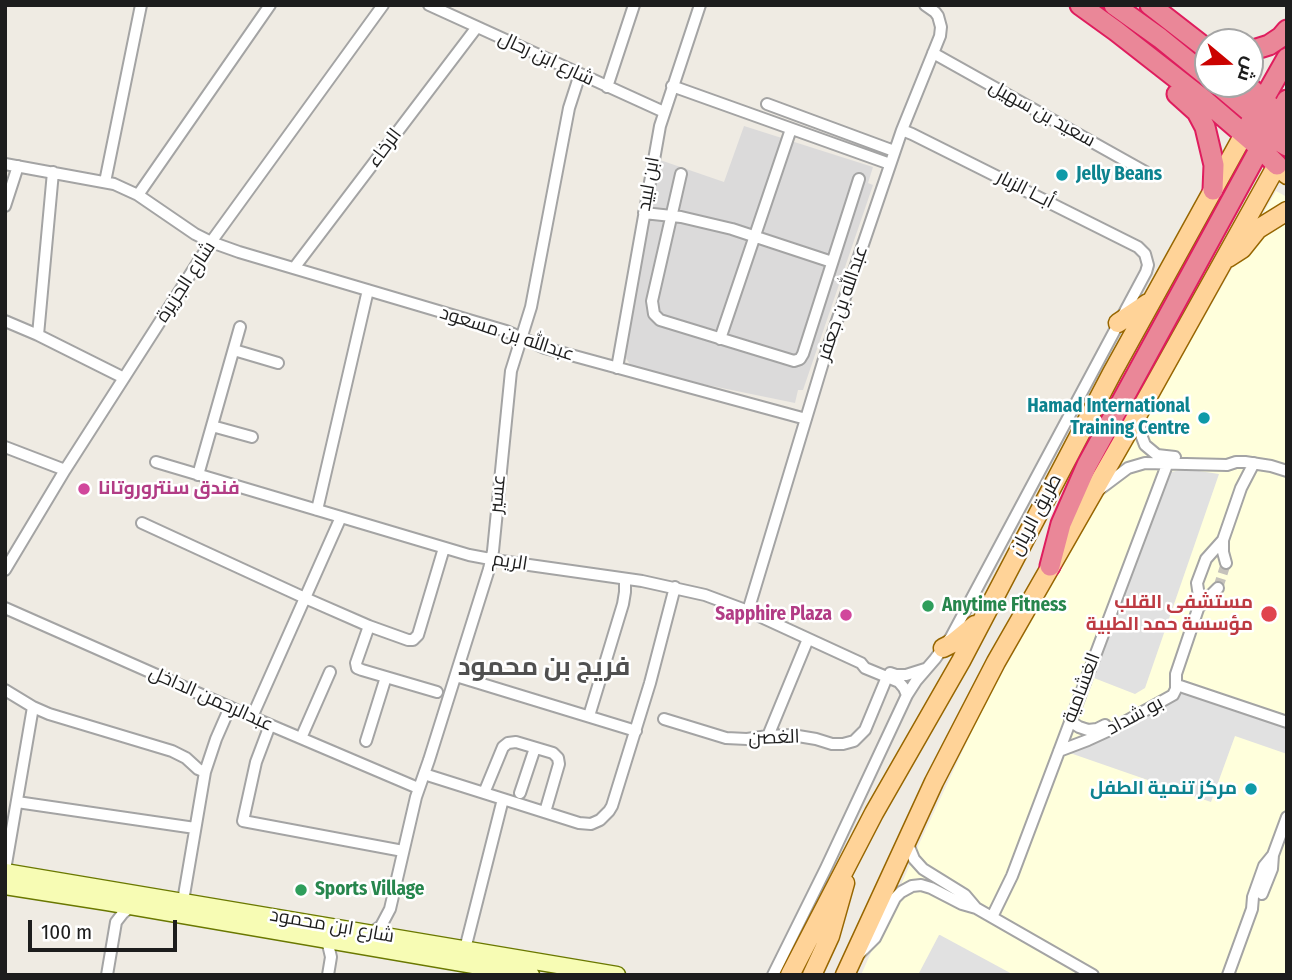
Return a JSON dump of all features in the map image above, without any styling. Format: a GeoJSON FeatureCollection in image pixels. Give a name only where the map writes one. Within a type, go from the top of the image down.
{"type":"FeatureCollection","features":[{"type":"Feature","properties":{"kind":"highway"},"geometry":{"type":"LineString","coordinates":[[1080,5],[1153,59],[1244,134],[1274,127]]}},
{"type":"Feature","properties":{"kind":"highway"},"geometry":{"type":"LineString","coordinates":[[1114,5],[1194,66]]}},
{"type":"Feature","properties":{"kind":"highway"},"geometry":{"type":"LineString","coordinates":[[1150,5],[1194,38]]}},
{"type":"Feature","properties":{"kind":"highway"},"geometry":{"type":"LineString","coordinates":[[1264,47],[1287,30]]}},
{"type":"Feature","properties":{"kind":"highway"},"geometry":{"type":"LineString","coordinates":[[1051,566],[1061,524],[1087,465],[1274,127],[1287,58]]}},
{"type":"Feature","properties":{"kind":"highway"},"geometry":{"type":"LineString","coordinates":[[1153,59],[1168,85],[1193,107],[1203,122],[1213,156],[1213,190]]}},
{"type":"Feature","properties":{"kind":"highway"},"geometry":{"type":"LineString","coordinates":[[1236,98],[1274,127]]}},
{"type":"Feature","properties":{"kind":"highway"},"geometry":{"type":"LineString","coordinates":[[1255,98],[1274,127],[1282,169]]}},
{"type":"Feature","properties":{"kind":"main road","name":"طريق الريان"},"geometry":{"type":"LineString","coordinates":[[790,975],[850,859],[947,686],[1072,446],[1244,134]]}},
{"type":"Feature","properties":{"kind":"main road","name":"طريق الريان"},"geometry":{"type":"LineString","coordinates":[[848,967],[969,712],[1224,259],[1282,169]]}},
{"type":"Feature","properties":{"kind":"main road"},"geometry":{"type":"LineString","coordinates":[[1224,259],[1242,249],[1258,229],[1287,211]]}},
{"type":"Feature","properties":{"kind":"main road"},"geometry":{"type":"LineString","coordinates":[[1118,323],[1151,301]]}},
{"type":"Feature","properties":{"kind":"main road"},"geometry":{"type":"LineString","coordinates":[[943,648],[983,618]]}},
{"type":"Feature","properties":{"kind":"main road"},"geometry":{"type":"LineString","coordinates":[[812,975],[842,898],[850,859]]}},
{"type":"Feature","properties":{"kind":"main road"},"geometry":{"type":"LineString","coordinates":[[818,975],[822,954]]}},
{"type":"Feature","properties":{"kind":"street"},"geometry":{"type":"LineString","coordinates":[[105,182],[141,5]]}},
{"type":"Feature","properties":{"kind":"street"},"geometry":{"type":"LineString","coordinates":[[138,195],[271,5]]}},
{"type":"Feature","properties":{"kind":"street","name":"شارع ابن رحال"},"geometry":{"type":"LineString","coordinates":[[429,5],[664,112]]}},
{"type":"Feature","properties":{"kind":"street"},"geometry":{"type":"LineString","coordinates":[[607,87],[634,5]]}},
{"type":"Feature","properties":{"kind":"street","name":"ابن لبيد"},"geometry":{"type":"LineString","coordinates":[[617,368],[654,152],[672,86],[700,5]]}},
{"type":"Feature","properties":{"kind":"street","name":"عبدالله بن جعفر"},"geometry":{"type":"LineString","coordinates":[[748,611],[824,359],[894,151],[940,36],[942,27],[938,16],[925,5]]}},
{"type":"Feature","properties":{"kind":"street","name":"شارع الجزيرة"},"geometry":{"type":"LineString","coordinates":[[5,569],[211,242],[377,7]]}},
{"type":"Feature","properties":{"kind":"street","name":"الرخاء"},"geometry":{"type":"LineString","coordinates":[[294,268],[477,27]]}},
{"type":"Feature","properties":{"kind":"street","name":"سعيد بن سهيل"},"geometry":{"type":"LineString","coordinates":[[933,53],[1151,175]]}},
{"type":"Feature","properties":{"kind":"street","name":"عسير"},"geometry":{"type":"LineString","coordinates":[[371,933],[381,926],[390,909],[418,788],[492,559],[509,382],[533,296],[569,108],[580,74]]}},
{"type":"Feature","properties":{"kind":"street"},"geometry":{"type":"LineString","coordinates":[[672,86],[890,164]]}},
{"type":"Feature","properties":{"kind":"street"},"geometry":{"type":"LineString","coordinates":[[767,104],[894,151]]}},
{"type":"Feature","properties":{"kind":"street"},"geometry":{"type":"LineString","coordinates":[[720,339],[791,129]]}},
{"type":"Feature","properties":{"kind":"street","name":"أبــا الزبار"},"geometry":{"type":"LineString","coordinates":[[902,130],[1138,247],[1145,254]]}},
{"type":"Feature","properties":{"kind":"street","name":"عبدالله بن مسعود"},"geometry":{"type":"LineString","coordinates":[[5,164],[121,187],[211,242],[506,331],[545,348],[806,419]]}},
{"type":"Feature","properties":{"kind":"street"},"geometry":{"type":"LineString","coordinates":[[5,206],[18,166]]}},
{"type":"Feature","properties":{"kind":"street"},"geometry":{"type":"LineString","coordinates":[[38,335],[53,172]]}},
{"type":"Feature","properties":{"kind":"street"},"geometry":{"type":"LineString","coordinates":[[681,174],[652,310],[660,320],[791,361],[800,359],[804,351],[859,179]]}},
{"type":"Feature","properties":{"kind":"street"},"geometry":{"type":"LineString","coordinates":[[644,213],[671,215],[755,236],[832,262]]}},
{"type":"Feature","properties":{"kind":"street","name":"طريق الريان"},"geometry":{"type":"LineString","coordinates":[[773,975],[907,695],[943,648],[1147,269],[1145,254]]}},
{"type":"Feature","properties":{"kind":"street"},"geometry":{"type":"LineString","coordinates":[[317,510],[368,290]]}},
{"type":"Feature","properties":{"kind":"street"},"geometry":{"type":"LineString","coordinates":[[5,321],[124,378]]}},
{"type":"Feature","properties":{"kind":"street"},"geometry":{"type":"LineString","coordinates":[[198,475],[240,327]]}},
{"type":"Feature","properties":{"kind":"street"},"geometry":{"type":"LineString","coordinates":[[234,350],[278,363]]}},
{"type":"Feature","properties":{"kind":"street"},"geometry":{"type":"LineString","coordinates":[[1142,407],[1140,432],[1143,441],[1153,452],[1168,460]]}},
{"type":"Feature","properties":{"kind":"street"},"geometry":{"type":"LineString","coordinates":[[212,426],[252,437]]}},
{"type":"Feature","properties":{"kind":"street"},"geometry":{"type":"LineString","coordinates":[[5,447],[65,470]]}},
{"type":"Feature","properties":{"kind":"street"},"geometry":{"type":"LineString","coordinates":[[1091,495],[1134,466],[1168,460],[1254,463],[1287,471]]}},
{"type":"Feature","properties":{"kind":"street","name":"الغشامية"},"geometry":{"type":"LineString","coordinates":[[992,917],[1012,876],[1168,460]]}},
{"type":"Feature","properties":{"kind":"street","name":"الريم"},"geometry":{"type":"LineString","coordinates":[[156,462],[444,548],[492,559],[675,587],[748,611],[861,663],[896,675],[926,669]]}},
{"type":"Feature","properties":{"kind":"street"},"geometry":{"type":"LineString","coordinates":[[1232,463],[1241,488]]}},
{"type":"Feature","properties":{"kind":"street"},"geometry":{"type":"LineString","coordinates":[[1226,563],[1223,540],[1241,488],[1254,463]]}},
{"type":"Feature","properties":{"kind":"street"},"geometry":{"type":"LineString","coordinates":[[252,717],[341,517]]}},
{"type":"Feature","properties":{"kind":"street"},"geometry":{"type":"LineString","coordinates":[[142,523],[305,598],[408,640],[417,637],[444,548]]}},
{"type":"Feature","properties":{"kind":"street"},"geometry":{"type":"LineString","coordinates":[[1223,540],[1206,559],[1198,581],[1199,607],[1176,674],[1177,687],[1287,722]]}},
{"type":"Feature","properties":{"kind":"street"},"geometry":{"type":"LineString","coordinates":[[589,716],[623,604],[625,579]]}},
{"type":"Feature","properties":{"kind":"street"},"geometry":{"type":"LineString","coordinates":[[424,774],[584,824],[600,820],[612,806],[636,731],[675,587]]}},
{"type":"Feature","properties":{"kind":"street"},"geometry":{"type":"LineString","coordinates":[[1199,607],[1219,588]]}},
{"type":"Feature","properties":{"kind":"street","name":"عبدالرحمن الداخل"},"geometry":{"type":"LineString","coordinates":[[5,608],[418,788]]}},
{"type":"Feature","properties":{"kind":"street"},"geometry":{"type":"LineString","coordinates":[[369,626],[356,665],[359,669],[437,692]]}},
{"type":"Feature","properties":{"kind":"street"},"geometry":{"type":"LineString","coordinates":[[768,736],[808,639]]}},
{"type":"Feature","properties":{"kind":"street","name":"الريم"},"geometry":{"type":"LineString","coordinates":[[861,663],[865,668],[902,685],[907,695]]}},
{"type":"Feature","properties":{"kind":"street"},"geometry":{"type":"LineString","coordinates":[[301,738],[330,672]]}},
{"type":"Feature","properties":{"kind":"street"},"geometry":{"type":"LineString","coordinates":[[456,676],[636,731]]}},
{"type":"Feature","properties":{"kind":"street"},"geometry":{"type":"LineString","coordinates":[[366,741],[386,677]]}},
{"type":"Feature","properties":{"kind":"street","name":"الغصن"},"geometry":{"type":"LineString","coordinates":[[664,719],[726,738],[792,735],[838,745],[853,741],[865,730],[887,677]]}},
{"type":"Feature","properties":{"kind":"street","name":"بو شداد"},"geometry":{"type":"LineString","coordinates":[[1070,720],[1083,729],[1101,728],[1177,687]]}},
{"type":"Feature","properties":{"kind":"street","name":"بو شداد"},"geometry":{"type":"LineString","coordinates":[[1059,751],[1112,729],[1173,695],[1177,687]]}},
{"type":"Feature","properties":{"kind":"street"},"geometry":{"type":"LineString","coordinates":[[5,690],[33,707],[58,717],[166,748],[205,772]]}},
{"type":"Feature","properties":{"kind":"street"},"geometry":{"type":"LineString","coordinates":[[5,871],[13,805],[33,707]]}},
{"type":"Feature","properties":{"kind":"street"},"geometry":{"type":"LineString","coordinates":[[183,901],[205,772],[230,707]]}},
{"type":"Feature","properties":{"kind":"street"},"geometry":{"type":"LineString","coordinates":[[270,725],[256,762],[243,821],[403,851]]}},
{"type":"Feature","properties":{"kind":"street"},"geometry":{"type":"LineString","coordinates":[[484,793],[505,744],[514,742],[535,748],[553,754],[559,761],[545,812]]}},
{"type":"Feature","properties":{"kind":"street"},"geometry":{"type":"LineString","coordinates":[[520,793],[535,748]]}},
{"type":"Feature","properties":{"kind":"street"},"geometry":{"type":"LineString","coordinates":[[465,948],[503,799]]}},
{"type":"Feature","properties":{"kind":"street"},"geometry":{"type":"LineString","coordinates":[[13,805],[195,828]]}},
{"type":"Feature","properties":{"kind":"street"},"geometry":{"type":"LineString","coordinates":[[1228,975],[1252,909],[1259,900],[1272,869],[1273,855],[1287,817]]}},
{"type":"Feature","properties":{"kind":"street"},"geometry":{"type":"LineString","coordinates":[[907,841],[914,859],[923,869],[965,895],[976,908]]}},
{"type":"Feature","properties":{"kind":"street","name":"شارع ابن محمود"},"geometry":{"type":"LineString","coordinates":[[5,871],[617,975]]}},
{"type":"Feature","properties":{"kind":"street"},"geometry":{"type":"LineString","coordinates":[[848,967],[875,938],[898,895],[908,887],[916,885],[926,886],[976,908],[1093,975]]}},
{"type":"Feature","properties":{"kind":"street","name":"شارع ابن محمود"},"geometry":{"type":"LineString","coordinates":[[5,886],[531,975]]}},
{"type":"Feature","properties":{"kind":"street"},"geometry":{"type":"LineString","coordinates":[[107,902],[116,922]]}},
{"type":"Feature","properties":{"kind":"street"},"geometry":{"type":"LineString","coordinates":[[107,975],[116,922],[132,906]]}},
{"type":"Feature","properties":{"kind":"street"},"geometry":{"type":"LineString","coordinates":[[390,909],[393,928],[399,937]]}},
{"type":"Feature","properties":{"kind":"street"},"geometry":{"type":"LineString","coordinates":[[327,940],[331,957],[328,975]]}},
{"type":"Feature","properties":{"kind":"street"},"geometry":{"type":"LineString","coordinates":[[331,957],[348,943]]}},
{"type":"Feature","properties":{"kind":"shaded area"},"geometry":{"type":"Polygon","coordinates":[[[744,126],[873,167],[868,183],[873,185],[803,390],[798,390],[795,403],[634,370],[625,357],[660,160],[724,182],[744,126]]]}},
{"type":"Feature","properties":{"kind":"shaded area"},"geometry":{"type":"Polygon","coordinates":[[[1276,191],[1287,197],[1287,975],[861,975],[985,703],[1276,191]]]}},
{"type":"Feature","properties":{"kind":"shaded area"},"geometry":{"type":"Polygon","coordinates":[[[1186,469],[1219,474],[1145,688],[1135,694],[1094,678],[1165,480],[1171,472],[1186,469]]]}},
{"type":"Feature","properties":{"kind":"shaded area"},"geometry":{"type":"Polygon","coordinates":[[[1185,691],[1287,725],[1287,754],[1235,736],[1211,802],[1070,753],[1185,691]]]}},
{"type":"Feature","properties":{"kind":"shaded area"},"geometry":{"type":"Polygon","coordinates":[[[940,935],[1014,975],[918,975],[940,935]]]}},
{"type":"Feature","properties":{"kind":"tunnel"},"geometry":{"type":"LineString","coordinates":[[1218,588],[1226,563]]}},
{"type":"Feature","properties":{"kind":"place","name":"Jelly Beans"},"geometry":{"type":"Point","coordinates":[1062,175]}},
{"type":"Feature","properties":{"kind":"place","name":"Hamad International Training Centre"},"geometry":{"type":"Point","coordinates":[1204,418]}},
{"type":"Feature","properties":{"kind":"place","name":"فندق سنتروروتانا"},"geometry":{"type":"Point","coordinates":[84,489]}},
{"type":"Feature","properties":{"kind":"place","name":"Anytime Fitness"},"geometry":{"type":"Point","coordinates":[928,606]}},
{"type":"Feature","properties":{"kind":"place","name":"مستشفى القلب مؤسسة حمد الطبية"},"geometry":{"type":"Point","coordinates":[1269,614]}},
{"type":"Feature","properties":{"kind":"place","name":"Sapphire Plaza"},"geometry":{"type":"Point","coordinates":[846,615]}},
{"type":"Feature","properties":{"kind":"place","name":"مركز تنمية الطفل"},"geometry":{"type":"Point","coordinates":[1251,789]}},
{"type":"Feature","properties":{"kind":"place","name":"Sports Village"},"geometry":{"type":"Point","coordinates":[301,890]}},
{"type":"Feature","properties":{"kind":"district","name":"فريج بن محمود"},"geometry":{"type":"Point","coordinates":[544,668]}}]}
